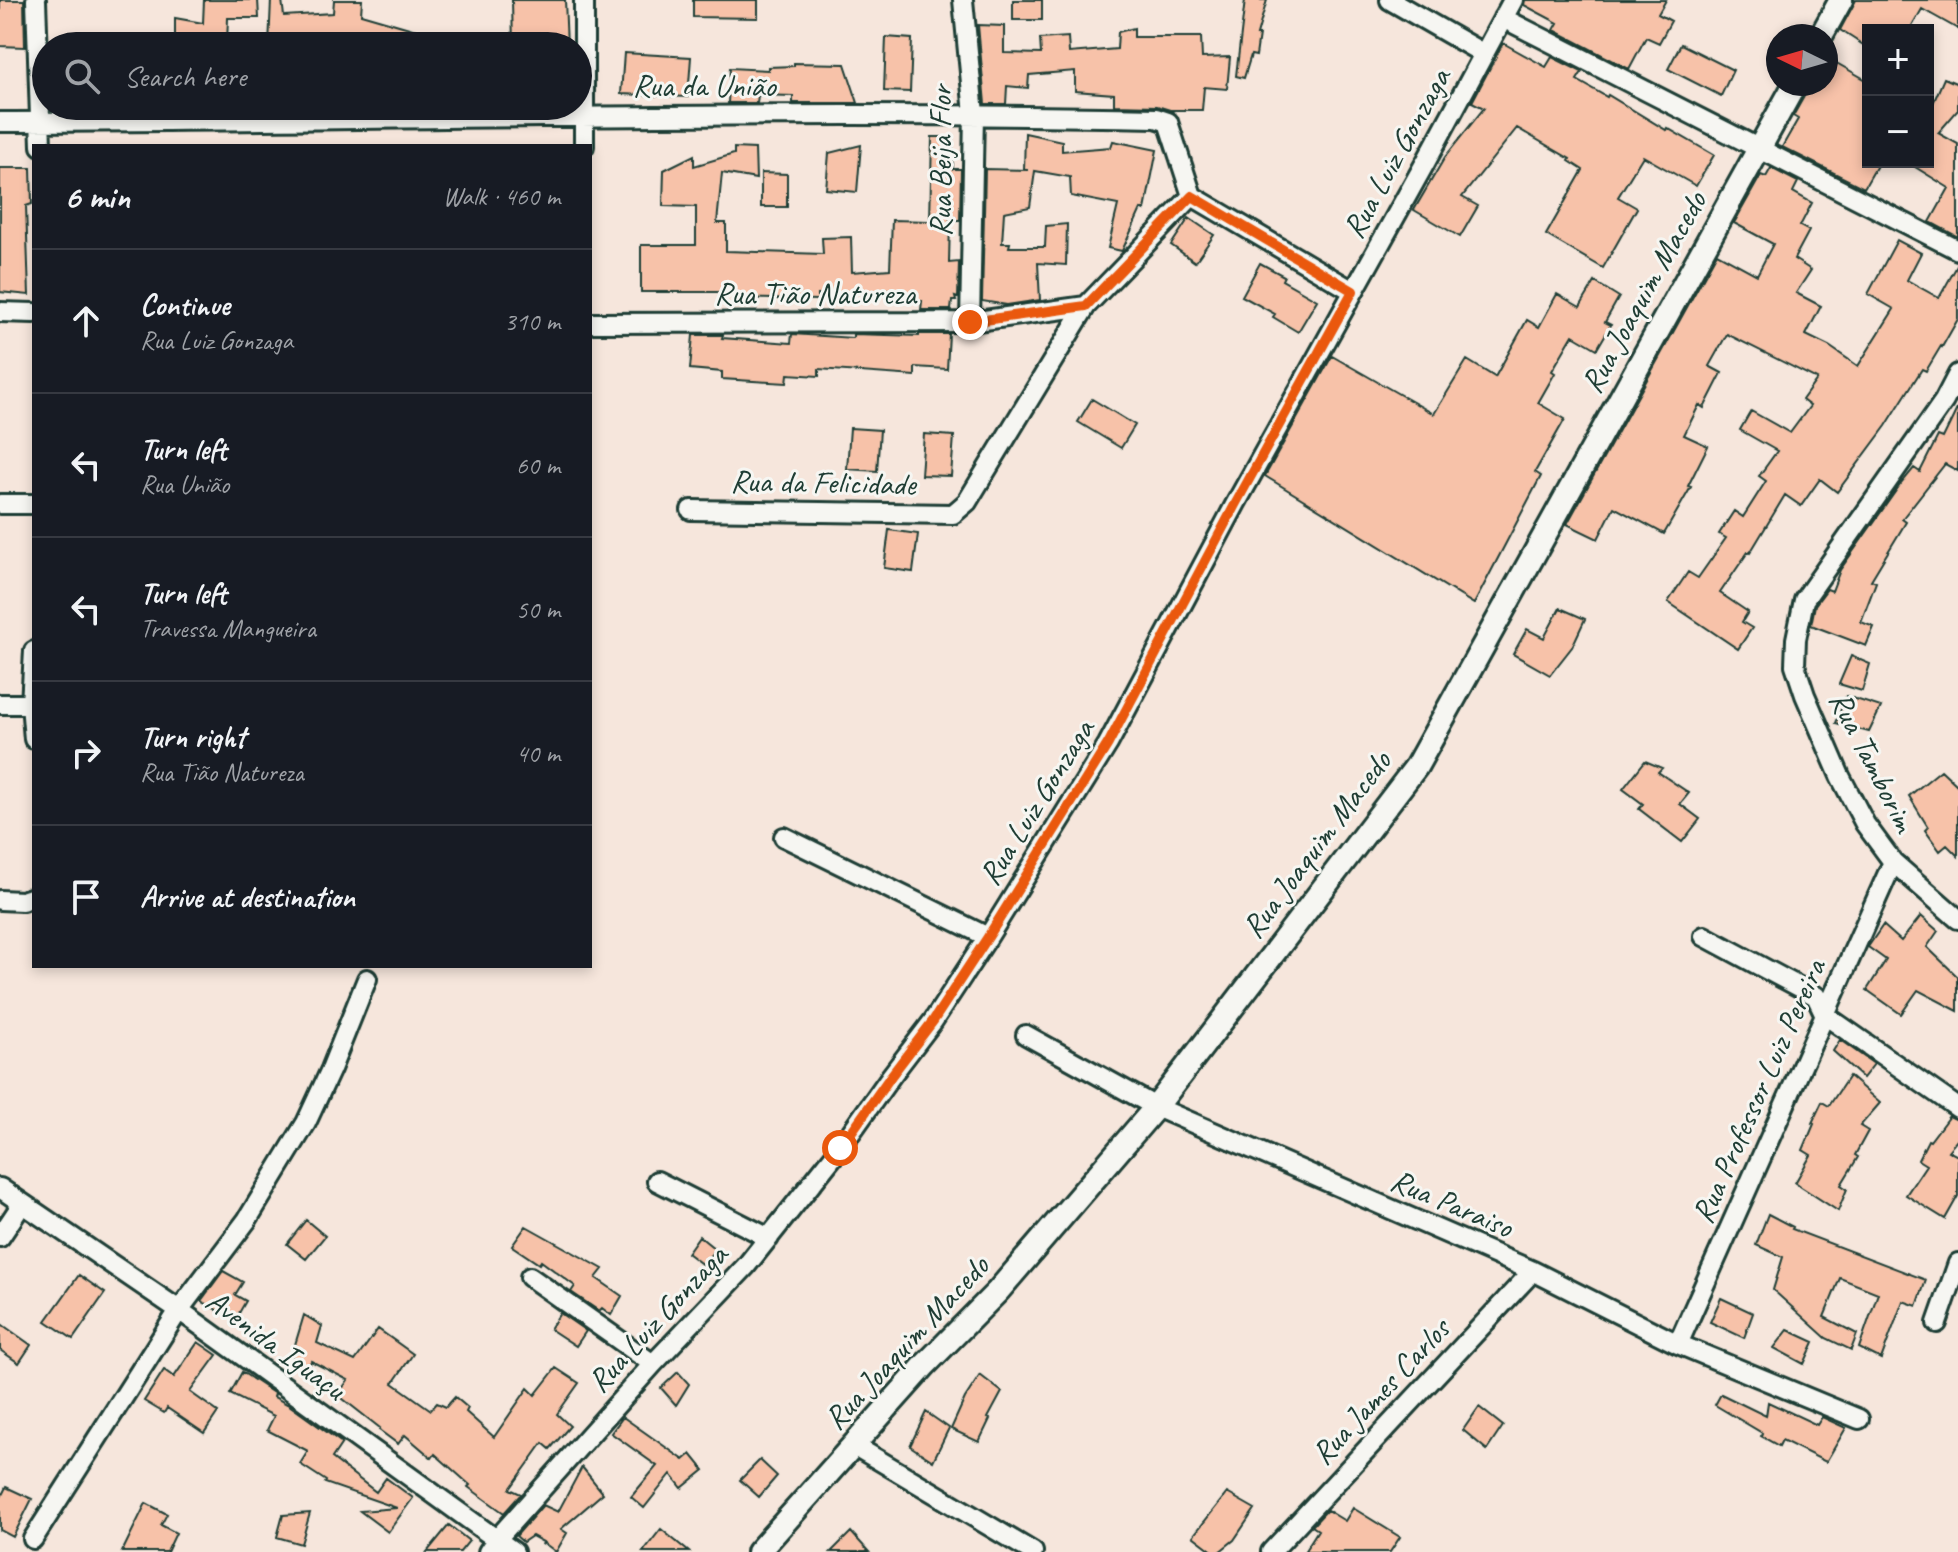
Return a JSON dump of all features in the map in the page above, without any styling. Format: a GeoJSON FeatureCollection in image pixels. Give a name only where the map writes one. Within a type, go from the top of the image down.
{"type":"FeatureCollection","features":[{"type":"Feature","properties":{"kind":"street"},"geometry":{"type":"LineString","coordinates":[[36,0],[37,32]]}},
{"type":"Feature","properties":{"kind":"street"},"geometry":{"type":"LineString","coordinates":[[584,0],[584,32]]}},
{"type":"Feature","properties":{"kind":"street","name":"Rua Beija Flor"},"geometry":{"type":"LineString","coordinates":[[963,0],[974,114],[970,322]]}},
{"type":"Feature","properties":{"kind":"street"},"geometry":{"type":"LineString","coordinates":[[1390,0],[1484,54]]}},
{"type":"Feature","properties":{"kind":"street","name":"Rua Luiz Gonzaga"},"geometry":{"type":"LineString","coordinates":[[492,1546],[653,1364],[746,1266],[840,1148],[933,1021],[1108,744],[1236,503],[1513,0]]}},
{"type":"Feature","properties":{"kind":"street"},"geometry":{"type":"LineString","coordinates":[[1828,24],[1841,0]]}},
{"type":"Feature","properties":{"kind":"street"},"geometry":{"type":"LineString","coordinates":[[1503,18],[1958,250]]}},
{"type":"Feature","properties":{"kind":"street","name":"Rua Joaquim Macedo"},"geometry":{"type":"LineString","coordinates":[[758,1552],[925,1365],[998,1291],[1156,1107],[1416,767],[1788,96]]}},
{"type":"Feature","properties":{"kind":"street","name":"Rua da União"},"geometry":{"type":"LineString","coordinates":[[592,116],[974,114],[1156,118],[1168,122],[1192,196]]}},
{"type":"Feature","properties":{"kind":"street","name":"Rua da União"},"geometry":{"type":"LineString","coordinates":[[0,122],[222,120]]}},
{"type":"Feature","properties":{"kind":"street"},"geometry":{"type":"LineString","coordinates":[[584,120],[584,144]]}},
{"type":"Feature","properties":{"kind":"street"},"geometry":{"type":"LineString","coordinates":[[41,122],[41,144]]}},
{"type":"Feature","properties":{"kind":"street"},"geometry":{"type":"LineString","coordinates":[[1086,306],[1192,196],[1353,291]]}},
{"type":"Feature","properties":{"kind":"street","name":"Rua Tião Natureza"},"geometry":{"type":"LineString","coordinates":[[592,323],[970,322],[1086,306]]}},
{"type":"Feature","properties":{"kind":"street","name":"Rua da Felicidade"},"geometry":{"type":"LineString","coordinates":[[691,510],[953,514],[967,502],[1086,306]]}},
{"type":"Feature","properties":{"kind":"street"},"geometry":{"type":"LineString","coordinates":[[0,312],[32,313]]}},
{"type":"Feature","properties":{"kind":"street","name":"Rua Tamborim"},"geometry":{"type":"LineString","coordinates":[[1958,374],[1944,401],[1804,600],[1796,639],[1795,665],[1840,776],[1865,824],[1893,862],[1958,919]]}},
{"type":"Feature","properties":{"kind":"street"},"geometry":{"type":"LineString","coordinates":[[0,504],[32,504]]}},
{"type":"Feature","properties":{"kind":"street"},"geometry":{"type":"LineString","coordinates":[[0,704],[32,704]]}},
{"type":"Feature","properties":{"kind":"street"},"geometry":{"type":"LineString","coordinates":[[784,837],[988,937]]}},
{"type":"Feature","properties":{"kind":"street","name":"Rua Professor Luiz Pereira"},"geometry":{"type":"LineString","coordinates":[[1678,1344],[1893,862]]}},
{"type":"Feature","properties":{"kind":"street"},"geometry":{"type":"LineString","coordinates":[[0,900],[22,901],[32,898]]}},
{"type":"Feature","properties":{"kind":"street"},"geometry":{"type":"LineString","coordinates":[[1704,936],[1816,996],[1825,1015],[1958,1108]]}},
{"type":"Feature","properties":{"kind":"street"},"geometry":{"type":"LineString","coordinates":[[33,1539],[179,1310],[247,1220],[306,1123],[367,979]]}},
{"type":"Feature","properties":{"kind":"street","name":"Rua Paraiso"},"geometry":{"type":"LineString","coordinates":[[1026,1035],[1156,1107],[1533,1271],[1678,1344],[1859,1419]]}},
{"type":"Feature","properties":{"kind":"street"},"geometry":{"type":"LineString","coordinates":[[657,1181],[769,1238]]}},
{"type":"Feature","properties":{"kind":"street","name":"Avenida Iguaçu"},"geometry":{"type":"LineString","coordinates":[[0,1188],[179,1310],[492,1546],[514,1552]]}},
{"type":"Feature","properties":{"kind":"street"},"geometry":{"type":"LineString","coordinates":[[0,1237],[22,1204]]}},
{"type":"Feature","properties":{"kind":"street"},"geometry":{"type":"LineString","coordinates":[[1937,1323],[1958,1263]]}},
{"type":"Feature","properties":{"kind":"street","name":"Rua James Carlos"},"geometry":{"type":"LineString","coordinates":[[1271,1552],[1533,1271]]}},
{"type":"Feature","properties":{"kind":"street"},"geometry":{"type":"LineString","coordinates":[[530,1277],[653,1364]]}},
{"type":"Feature","properties":{"kind":"street"},"geometry":{"type":"LineString","coordinates":[[855,1446],[1033,1552]]}},
{"type":"Feature","properties":{"kind":"building"},"geometry":{"type":"Polygon","coordinates":[[[0,0],[24,0],[25,47],[0,46],[0,0]]]}},
{"type":"Feature","properties":{"kind":"building"},"geometry":{"type":"Polygon","coordinates":[[[204,0],[258,0],[259,18],[228,18],[227,32],[175,32],[175,18],[203,23],[204,0]]]}},
{"type":"Feature","properties":{"kind":"building"},"geometry":{"type":"Polygon","coordinates":[[[271,0],[282,0],[284,16],[333,13],[334,0],[362,0],[361,14],[419,32],[270,32],[271,0]]]}},
{"type":"Feature","properties":{"kind":"building"},"geometry":{"type":"Polygon","coordinates":[[[512,0],[565,0],[566,32],[513,32],[512,0]]]}},
{"type":"Feature","properties":{"kind":"building"},"geometry":{"type":"Polygon","coordinates":[[[693,0],[758,0],[758,18],[693,17],[693,0]]]}},
{"type":"Feature","properties":{"kind":"building"},"geometry":{"type":"Polygon","coordinates":[[[1013,0],[1042,0],[1042,20],[1013,20],[1013,0]]]}},
{"type":"Feature","properties":{"kind":"building"},"geometry":{"type":"Polygon","coordinates":[[[1245,0],[1267,0],[1257,35],[1256,56],[1251,55],[1244,78],[1236,76],[1245,0]]]}},
{"type":"Feature","properties":{"kind":"building"},"geometry":{"type":"Polygon","coordinates":[[[1525,0],[1666,0],[1658,14],[1671,21],[1659,43],[1646,37],[1629,69],[1554,30],[1558,23],[1524,5],[1525,0]]]}},
{"type":"Feature","properties":{"kind":"building"},"geometry":{"type":"Polygon","coordinates":[[[1856,0],[1958,0],[1958,29],[1922,9],[1913,24],[1862,24],[1862,44],[1840,30],[1856,0]]]}},
{"type":"Feature","properties":{"kind":"building"},"geometry":{"type":"Polygon","coordinates":[[[978,25],[1004,26],[1004,53],[1041,54],[1040,39],[1068,37],[1069,53],[1117,49],[1118,32],[1134,28],[1134,37],[1201,37],[1202,58],[1230,57],[1227,89],[1204,87],[1202,110],[1114,105],[1114,94],[1075,91],[1075,71],[1029,75],[1028,88],[1007,86],[1006,104],[985,104],[978,25]]]}},
{"type":"Feature","properties":{"kind":"building"},"geometry":{"type":"Polygon","coordinates":[[[886,37],[912,39],[910,92],[884,91],[886,37]]]}},
{"type":"Feature","properties":{"kind":"building"},"geometry":{"type":"Polygon","coordinates":[[[1503,43],[1546,67],[1552,57],[1582,72],[1577,80],[1714,155],[1696,186],[1643,156],[1618,197],[1637,208],[1603,268],[1546,235],[1583,170],[1517,128],[1462,197],[1478,206],[1460,237],[1414,210],[1445,157],[1484,108],[1472,102],[1503,43]]]}},
{"type":"Feature","properties":{"kind":"building"},"geometry":{"type":"Polygon","coordinates":[[[1681,44],[1733,70],[1721,96],[1668,69],[1681,44]]]}},
{"type":"Feature","properties":{"kind":"building"},"geometry":{"type":"Polygon","coordinates":[[[624,53],[691,57],[688,97],[621,94],[624,53]]]}},
{"type":"Feature","properties":{"kind":"building"},"geometry":{"type":"Polygon","coordinates":[[[794,63],[845,64],[858,103],[793,103],[793,96],[758,95],[757,103],[728,103],[730,68],[768,70],[768,67],[794,66],[794,63]]]}},
{"type":"Feature","properties":{"kind":"building"},"geometry":{"type":"Polygon","coordinates":[[[1838,64],[1862,78],[1862,168],[1876,168],[1864,188],[1782,147],[1798,119],[1793,116],[1804,96],[1838,96],[1838,64]]]}},
{"type":"Feature","properties":{"kind":"building"},"geometry":{"type":"Polygon","coordinates":[[[1944,78],[1958,84],[1958,110],[1938,133],[1958,144],[1958,237],[1930,222],[1949,188],[1917,168],[1934,168],[1934,101],[1944,78]]]}},
{"type":"Feature","properties":{"kind":"building"},"geometry":{"type":"Polygon","coordinates":[[[1025,133],[1062,141],[1062,151],[1111,147],[1113,141],[1157,150],[1145,210],[1141,209],[1122,251],[1108,248],[1118,205],[1071,196],[1070,177],[1035,171],[1030,207],[1004,212],[1002,243],[1010,243],[1009,247],[1045,247],[1046,226],[1067,224],[1066,265],[1038,263],[1040,300],[1007,305],[982,301],[985,169],[1024,170],[1025,133]]]}},
{"type":"Feature","properties":{"kind":"building"},"geometry":{"type":"Polygon","coordinates":[[[932,137],[953,137],[953,169],[961,169],[960,220],[950,220],[949,263],[959,262],[958,298],[952,301],[951,310],[921,310],[922,301],[891,302],[891,290],[818,295],[818,300],[733,298],[734,292],[641,292],[641,245],[696,245],[696,207],[663,206],[664,170],[694,155],[694,166],[734,154],[734,148],[755,149],[756,179],[722,173],[717,223],[726,223],[726,251],[823,254],[822,238],[851,237],[852,272],[890,269],[892,220],[930,221],[932,137]]]}},
{"type":"Feature","properties":{"kind":"building"},"geometry":{"type":"Polygon","coordinates":[[[861,145],[857,192],[826,189],[829,153],[861,145]]]}},
{"type":"Feature","properties":{"kind":"building"},"geometry":{"type":"Polygon","coordinates":[[[0,168],[31,168],[32,204],[26,206],[29,295],[0,292],[0,168]]]}},
{"type":"Feature","properties":{"kind":"building"},"geometry":{"type":"Polygon","coordinates":[[[1771,168],[1798,182],[1793,192],[1812,203],[1800,226],[1809,231],[1794,259],[1811,270],[1796,293],[1821,306],[1806,335],[1858,366],[1894,309],[1868,294],[1897,240],[1921,253],[1907,280],[1939,298],[1958,264],[1958,319],[1926,371],[1922,369],[1886,426],[1837,492],[1820,479],[1801,506],[1785,495],[1750,553],[1720,593],[1748,612],[1742,622],[1752,628],[1738,649],[1668,602],[1688,572],[1698,578],[1726,538],[1719,534],[1734,511],[1743,517],[1766,481],[1759,476],[1777,451],[1740,430],[1751,411],[1790,433],[1810,406],[1802,400],[1817,379],[1727,334],[1709,366],[1722,373],[1704,408],[1699,405],[1684,435],[1708,446],[1688,486],[1691,487],[1664,534],[1614,507],[1598,539],[1567,524],[1717,253],[1757,275],[1773,244],[1734,223],[1761,175],[1766,177],[1771,168]]]}},
{"type":"Feature","properties":{"kind":"building"},"geometry":{"type":"Polygon","coordinates":[[[761,173],[787,174],[787,207],[761,207],[761,173]]]}},
{"type":"Feature","properties":{"kind":"building"},"geometry":{"type":"Polygon","coordinates":[[[1189,218],[1214,235],[1195,262],[1171,245],[1189,218]]]}},
{"type":"Feature","properties":{"kind":"building"},"geometry":{"type":"Polygon","coordinates":[[[1260,263],[1317,300],[1298,332],[1273,317],[1275,314],[1242,296],[1260,263]]]}},
{"type":"Feature","properties":{"kind":"building"},"geometry":{"type":"Polygon","coordinates":[[[1595,282],[1619,297],[1605,322],[1611,325],[1597,349],[1573,335],[1552,371],[1555,373],[1538,403],[1565,419],[1535,472],[1541,476],[1474,604],[1265,476],[1332,356],[1434,414],[1467,360],[1495,377],[1527,320],[1539,327],[1557,294],[1580,307],[1595,282]]]}},
{"type":"Feature","properties":{"kind":"building"},"geometry":{"type":"Polygon","coordinates":[[[792,334],[853,338],[853,334],[949,334],[947,369],[915,367],[915,376],[819,369],[819,376],[788,374],[787,383],[722,379],[722,372],[690,369],[693,335],[723,335],[722,338],[791,343],[792,334]]]}},
{"type":"Feature","properties":{"kind":"building"},"geometry":{"type":"Polygon","coordinates":[[[1092,399],[1135,425],[1121,448],[1078,422],[1092,399]]]}},
{"type":"Feature","properties":{"kind":"building"},"geometry":{"type":"Polygon","coordinates":[[[1958,407],[1958,471],[1945,464],[1902,519],[1906,522],[1871,580],[1876,582],[1861,622],[1874,627],[1866,646],[1811,625],[1815,605],[1827,589],[1832,591],[1840,570],[1900,485],[1914,468],[1920,472],[1938,436],[1943,438],[1958,407]]]}},
{"type":"Feature","properties":{"kind":"building"},"geometry":{"type":"Polygon","coordinates":[[[850,428],[880,430],[877,471],[847,469],[850,428]]]}},
{"type":"Feature","properties":{"kind":"building"},"geometry":{"type":"Polygon","coordinates":[[[924,434],[954,436],[951,476],[921,475],[924,434]]]}},
{"type":"Feature","properties":{"kind":"building"},"geometry":{"type":"Polygon","coordinates":[[[889,530],[918,534],[913,572],[884,568],[889,530]]]}},
{"type":"Feature","properties":{"kind":"building"},"geometry":{"type":"Polygon","coordinates":[[[1560,608],[1585,619],[1572,647],[1550,675],[1513,654],[1527,629],[1544,638],[1560,608]]]}},
{"type":"Feature","properties":{"kind":"building"},"geometry":{"type":"Polygon","coordinates":[[[1851,656],[1870,664],[1862,691],[1839,684],[1851,656]]]}},
{"type":"Feature","properties":{"kind":"building"},"geometry":{"type":"Polygon","coordinates":[[[1846,696],[1881,707],[1869,732],[1836,723],[1846,696]]]}},
{"type":"Feature","properties":{"kind":"building"},"geometry":{"type":"Polygon","coordinates":[[[1645,761],[1662,768],[1658,772],[1689,793],[1680,804],[1700,819],[1682,842],[1639,809],[1643,804],[1623,789],[1645,761]]]}},
{"type":"Feature","properties":{"kind":"building"},"geometry":{"type":"Polygon","coordinates":[[[1941,770],[1958,786],[1958,856],[1947,845],[1940,851],[1925,830],[1928,827],[1909,796],[1941,770]]]}},
{"type":"Feature","properties":{"kind":"building"},"geometry":{"type":"Polygon","coordinates":[[[1921,916],[1938,931],[1927,947],[1958,977],[1958,1011],[1918,990],[1901,1014],[1867,990],[1886,960],[1868,947],[1883,925],[1901,941],[1921,916]]]}},
{"type":"Feature","properties":{"kind":"building"},"geometry":{"type":"Polygon","coordinates":[[[1840,1040],[1874,1064],[1863,1078],[1833,1051],[1840,1040]]]}},
{"type":"Feature","properties":{"kind":"building"},"geometry":{"type":"Polygon","coordinates":[[[1849,1076],[1880,1103],[1860,1126],[1868,1131],[1855,1155],[1858,1157],[1841,1185],[1847,1189],[1838,1211],[1795,1183],[1811,1155],[1803,1150],[1822,1102],[1829,1106],[1849,1076]]]}},
{"type":"Feature","properties":{"kind":"building"},"geometry":{"type":"Polygon","coordinates":[[[1949,1116],[1958,1120],[1958,1139],[1948,1151],[1958,1156],[1958,1196],[1945,1219],[1906,1195],[1926,1165],[1918,1160],[1928,1140],[1949,1116]]]}},
{"type":"Feature","properties":{"kind":"building"},"geometry":{"type":"Polygon","coordinates":[[[1768,1214],[1792,1229],[1926,1280],[1917,1306],[1903,1301],[1881,1359],[1859,1348],[1878,1293],[1840,1278],[1824,1317],[1857,1334],[1851,1350],[1826,1338],[1773,1290],[1783,1257],[1756,1245],[1768,1214]]]}},
{"type":"Feature","properties":{"kind":"building"},"geometry":{"type":"Polygon","coordinates":[[[306,1220],[325,1236],[306,1259],[287,1244],[306,1220]]]}},
{"type":"Feature","properties":{"kind":"building"},"geometry":{"type":"Polygon","coordinates":[[[526,1226],[603,1269],[596,1278],[622,1296],[611,1315],[602,1308],[599,1311],[571,1292],[575,1286],[541,1261],[539,1264],[512,1246],[526,1226]]]}},
{"type":"Feature","properties":{"kind":"building"},"geometry":{"type":"Polygon","coordinates":[[[699,1236],[715,1249],[703,1265],[687,1253],[699,1236]]]}},
{"type":"Feature","properties":{"kind":"building"},"geometry":{"type":"Polygon","coordinates":[[[223,1271],[243,1282],[235,1295],[246,1301],[235,1320],[201,1301],[223,1271]]]}},
{"type":"Feature","properties":{"kind":"building"},"geometry":{"type":"Polygon","coordinates":[[[79,1275],[105,1293],[73,1339],[46,1321],[79,1275]]]}},
{"type":"Feature","properties":{"kind":"building"},"geometry":{"type":"Polygon","coordinates":[[[1721,1298],[1753,1313],[1744,1338],[1710,1322],[1721,1298]]]}},
{"type":"Feature","properties":{"kind":"building"},"geometry":{"type":"Polygon","coordinates":[[[560,1313],[586,1331],[576,1346],[550,1329],[560,1313]]]}},
{"type":"Feature","properties":{"kind":"building"},"geometry":{"type":"Polygon","coordinates":[[[304,1315],[322,1326],[317,1343],[355,1361],[378,1329],[413,1354],[393,1383],[431,1410],[437,1403],[446,1407],[455,1397],[468,1408],[466,1412],[494,1437],[528,1388],[535,1395],[556,1368],[579,1383],[557,1414],[570,1426],[550,1449],[543,1443],[510,1489],[521,1494],[504,1513],[468,1487],[470,1485],[435,1454],[432,1458],[405,1435],[398,1444],[379,1430],[338,1395],[348,1380],[311,1361],[307,1371],[291,1358],[304,1315]]]}},
{"type":"Feature","properties":{"kind":"building"},"geometry":{"type":"Polygon","coordinates":[[[0,1323],[31,1345],[19,1363],[0,1350],[0,1323]]]}},
{"type":"Feature","properties":{"kind":"building"},"geometry":{"type":"Polygon","coordinates":[[[1788,1330],[1814,1342],[1804,1364],[1774,1348],[1788,1330]]]}},
{"type":"Feature","properties":{"kind":"building"},"geometry":{"type":"Polygon","coordinates":[[[198,1342],[217,1355],[190,1392],[218,1412],[204,1433],[167,1408],[164,1413],[144,1401],[164,1370],[174,1377],[198,1342]]]}},
{"type":"Feature","properties":{"kind":"building"},"geometry":{"type":"Polygon","coordinates":[[[242,1372],[342,1443],[332,1458],[376,1492],[386,1478],[413,1498],[388,1532],[360,1511],[397,1508],[325,1483],[300,1464],[308,1451],[267,1430],[274,1416],[230,1394],[242,1372]]]}},
{"type":"Feature","properties":{"kind":"building"},"geometry":{"type":"Polygon","coordinates":[[[678,1372],[689,1384],[676,1405],[661,1388],[678,1372]]]}},
{"type":"Feature","properties":{"kind":"building"},"geometry":{"type":"Polygon","coordinates":[[[980,1375],[1002,1392],[979,1442],[951,1429],[980,1375]]]}},
{"type":"Feature","properties":{"kind":"building"},"geometry":{"type":"Polygon","coordinates":[[[1721,1394],[1766,1416],[1768,1402],[1817,1425],[1822,1417],[1846,1428],[1826,1462],[1782,1440],[1779,1446],[1761,1436],[1762,1433],[1715,1405],[1721,1394]]]}},
{"type":"Feature","properties":{"kind":"building"},"geometry":{"type":"Polygon","coordinates":[[[1479,1407],[1503,1426],[1487,1450],[1463,1430],[1479,1407]]]}},
{"type":"Feature","properties":{"kind":"building"},"geometry":{"type":"Polygon","coordinates":[[[926,1412],[949,1428],[933,1461],[910,1446],[926,1412]]]}},
{"type":"Feature","properties":{"kind":"building"},"geometry":{"type":"Polygon","coordinates":[[[623,1417],[684,1460],[691,1454],[704,1470],[682,1488],[671,1474],[644,1508],[631,1497],[657,1466],[611,1433],[623,1417]]]}},
{"type":"Feature","properties":{"kind":"building"},"geometry":{"type":"Polygon","coordinates":[[[760,1460],[777,1476],[759,1497],[740,1480],[760,1460]]]}},
{"type":"Feature","properties":{"kind":"building"},"geometry":{"type":"Polygon","coordinates":[[[582,1467],[603,1493],[561,1529],[567,1533],[556,1552],[532,1536],[523,1542],[516,1536],[543,1505],[558,1512],[582,1467]]]}},
{"type":"Feature","properties":{"kind":"building"},"geometry":{"type":"Polygon","coordinates":[[[6,1487],[32,1499],[13,1537],[0,1530],[0,1499],[6,1487]]]}},
{"type":"Feature","properties":{"kind":"building"},"geometry":{"type":"Polygon","coordinates":[[[1227,1493],[1255,1509],[1234,1540],[1219,1552],[1214,1552],[1193,1536],[1227,1493]]]}},
{"type":"Feature","properties":{"kind":"building"},"geometry":{"type":"Polygon","coordinates":[[[146,1503],[167,1514],[161,1525],[176,1533],[167,1552],[122,1552],[146,1503]]]}},
{"type":"Feature","properties":{"kind":"building"},"geometry":{"type":"Polygon","coordinates":[[[1353,1508],[1400,1537],[1390,1552],[1304,1552],[1318,1530],[1312,1526],[1327,1510],[1345,1521],[1353,1508]]]}},
{"type":"Feature","properties":{"kind":"building"},"geometry":{"type":"Polygon","coordinates":[[[310,1513],[301,1544],[277,1537],[283,1515],[310,1513]]]}},
{"type":"Feature","properties":{"kind":"building"},"geometry":{"type":"Polygon","coordinates":[[[449,1525],[469,1541],[460,1552],[427,1552],[449,1525]]]}},
{"type":"Feature","properties":{"kind":"building"},"geometry":{"type":"Polygon","coordinates":[[[661,1529],[689,1552],[643,1552],[661,1529]]]}},
{"type":"Feature","properties":{"kind":"building"},"geometry":{"type":"Polygon","coordinates":[[[851,1532],[869,1552],[831,1552],[851,1532]]]}},
{"type":"Feature","properties":{"kind":"route"},"geometry":{"type":"LineString","coordinates":[[840,1148],[933,1021],[1108,744],[1353,291],[1192,196],[1086,306],[970,322]]}}]}
